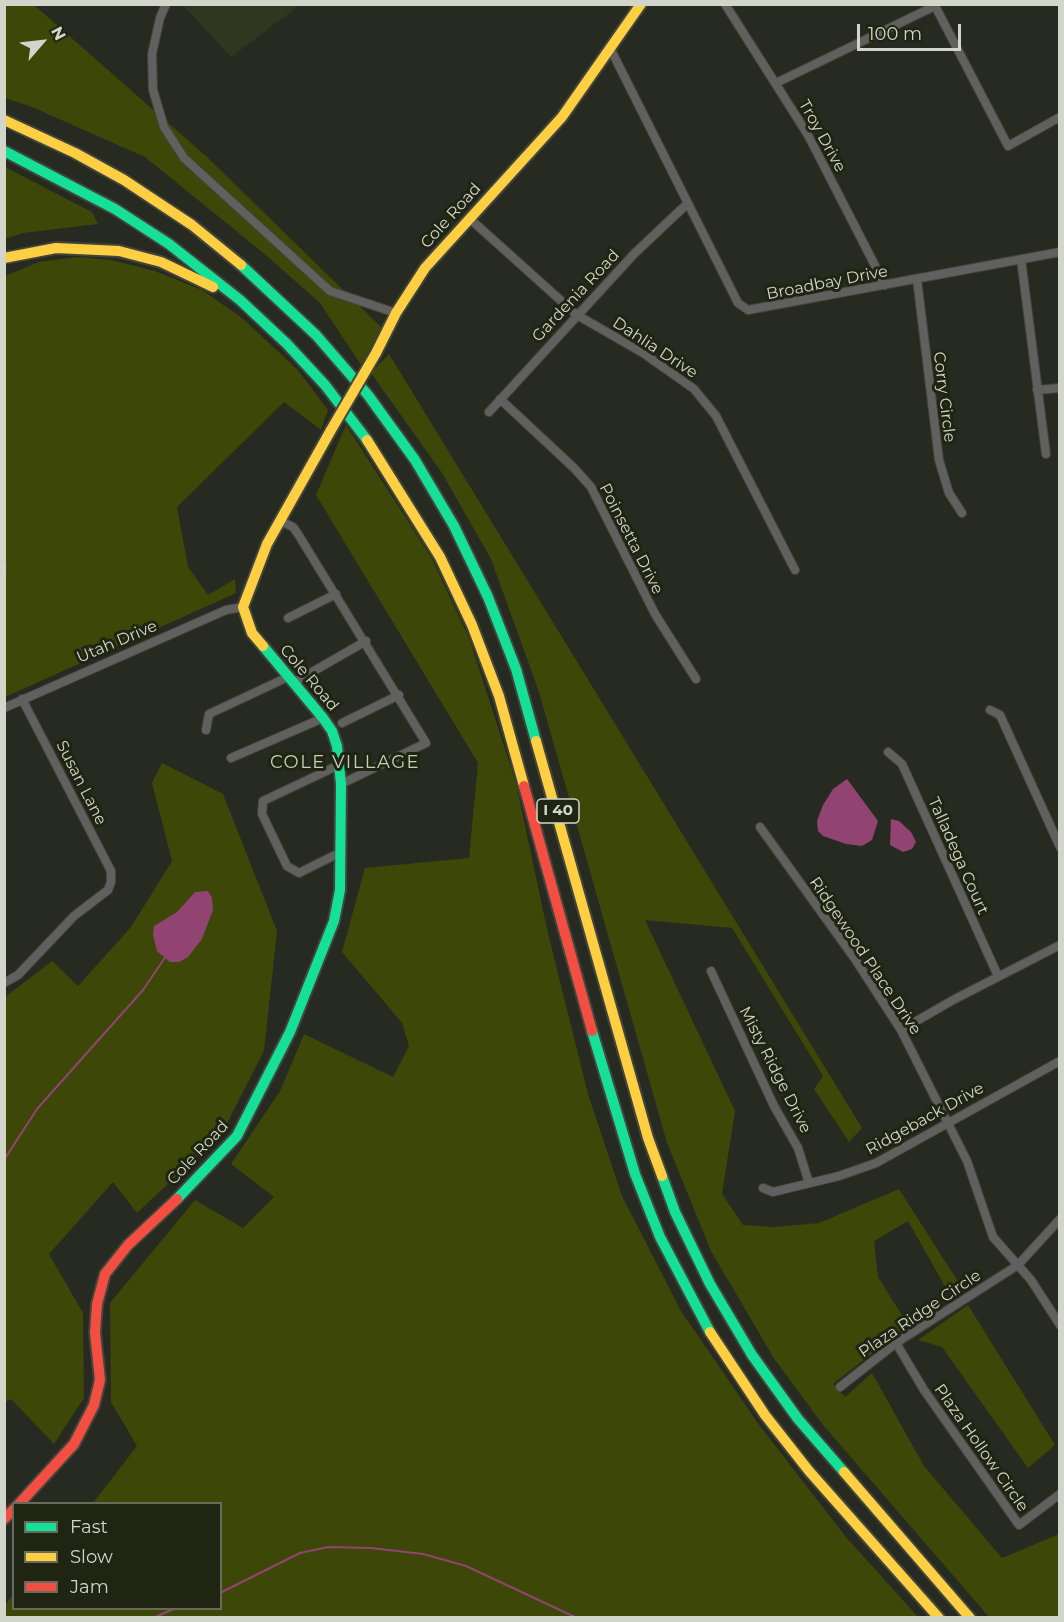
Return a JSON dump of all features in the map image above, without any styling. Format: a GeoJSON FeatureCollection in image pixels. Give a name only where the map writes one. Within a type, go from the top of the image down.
{"type":"FeatureCollection","features":[{"type":"Feature","properties":{"kind":"main road","name":"Cole Road"},"geometry":{"type":"LineString","coordinates":[[20,1502],[74,1444],[94,1405],[100,1380],[95,1333],[96,1304],[105,1274],[139,1233],[228,1148],[247,1120],[269,1078],[310,985],[334,921],[340,890],[338,854],[341,784],[337,746],[332,731],[252,633],[243,607],[267,544],[376,353],[396,313],[425,268],[562,117],[641,4]]}},
{"type":"Feature","properties":{"kind":"main road","name":"I 40"},"geometry":{"type":"LineString","coordinates":[[4,120],[75,153],[124,180],[192,225],[233,258],[274,293],[316,335],[368,395],[415,460],[459,537],[488,597],[516,669],[648,1138],[675,1212],[695,1253],[752,1354],[798,1419],[970,1617]]}},
{"type":"Feature","properties":{"kind":"main road","name":"I 40"},"geometry":{"type":"LineString","coordinates":[[4,151],[60,178],[115,209],[169,244],[240,300],[287,344],[325,385],[364,436],[440,557],[472,625],[499,696],[614,1111],[656,1227],[690,1299],[725,1358],[765,1415],[809,1471],[939,1617]]}},
{"type":"Feature","properties":{"kind":"main road"},"geometry":{"type":"LineString","coordinates":[[4,258],[56,248],[119,251],[161,262],[240,300]]}},
{"type":"Feature","properties":{"kind":"street"},"geometry":{"type":"LineString","coordinates":[[166,4],[160,18],[152,54],[153,90],[164,127],[184,158],[330,291],[396,313]]}},
{"type":"Feature","properties":{"kind":"street","name":"Troy Drive"},"geometry":{"type":"LineString","coordinates":[[725,4],[808,135],[885,285]]}},
{"type":"Feature","properties":{"kind":"street"},"geometry":{"type":"LineString","coordinates":[[776,83],[935,5],[1008,146],[1059,117]]}},
{"type":"Feature","properties":{"kind":"street","name":"Broadbay Drive"},"geometry":{"type":"LineString","coordinates":[[611,50],[738,303],[748,310],[1059,252]]}},
{"type":"Feature","properties":{"kind":"street","name":"Gardenia Road"},"geometry":{"type":"LineString","coordinates":[[489,412],[662,225],[688,203]]}},
{"type":"Feature","properties":{"kind":"street","name":"Dahlia Drive"},"geometry":{"type":"LineString","coordinates":[[469,218],[577,315],[653,359],[694,389],[716,416],[795,570]]}},
{"type":"Feature","properties":{"kind":"street"},"geometry":{"type":"LineString","coordinates":[[1020,260],[1046,453]]}},
{"type":"Feature","properties":{"kind":"street","name":"Corry Circle"},"geometry":{"type":"LineString","coordinates":[[916,279],[939,460],[950,493],[962,513]]}},
{"type":"Feature","properties":{"kind":"street"},"geometry":{"type":"LineString","coordinates":[[1037,390],[1059,388]]}},
{"type":"Feature","properties":{"kind":"street","name":"Poinsetta Drive"},"geometry":{"type":"LineString","coordinates":[[500,399],[574,468],[591,488],[655,614],[696,679]]}},
{"type":"Feature","properties":{"kind":"street"},"geometry":{"type":"LineString","coordinates":[[280,521],[293,527],[298,534],[366,640],[426,743],[341,784]]}},
{"type":"Feature","properties":{"kind":"street"},"geometry":{"type":"LineString","coordinates":[[288,618],[336,594]]}},
{"type":"Feature","properties":{"kind":"street","name":"Utah Drive"},"geometry":{"type":"LineString","coordinates":[[4,708],[226,610],[243,607]]}},
{"type":"Feature","properties":{"kind":"street"},"geometry":{"type":"LineString","coordinates":[[206,730],[209,714],[292,680],[366,640]]}},
{"type":"Feature","properties":{"kind":"street"},"geometry":{"type":"LineString","coordinates":[[342,723],[399,695]]}},
{"type":"Feature","properties":{"kind":"street","name":"Susan Lane"},"geometry":{"type":"LineString","coordinates":[[4,983],[18,975],[74,916],[108,890],[111,882],[111,871],[22,699]]}},
{"type":"Feature","properties":{"kind":"street"},"geometry":{"type":"LineString","coordinates":[[990,710],[1000,715],[1059,847]]}},
{"type":"Feature","properties":{"kind":"street"},"geometry":{"type":"LineString","coordinates":[[231,758],[322,718]]}},
{"type":"Feature","properties":{"kind":"street","name":"Talladega Court"},"geometry":{"type":"LineString","coordinates":[[888,752],[902,764],[998,976]]}},
{"type":"Feature","properties":{"kind":"street"},"geometry":{"type":"LineString","coordinates":[[338,854],[299,873],[287,866],[262,814],[263,801],[339,765]]}},
{"type":"Feature","properties":{"kind":"street","name":"Ridgewood Place Drive"},"geometry":{"type":"LineString","coordinates":[[760,827],[855,959],[901,1030],[967,1161],[993,1237],[1031,1280],[1059,1325]]}},
{"type":"Feature","properties":{"kind":"street"},"geometry":{"type":"LineString","coordinates":[[901,1030],[1059,945]]}},
{"type":"Feature","properties":{"kind":"street","name":"Misty Ridge Drive"},"geometry":{"type":"LineString","coordinates":[[711,971],[774,1106],[798,1148],[809,1183]]}},
{"type":"Feature","properties":{"kind":"street","name":"Ridgeback Drive"},"geometry":{"type":"LineString","coordinates":[[763,1188],[773,1192],[876,1163],[1059,1061]]}},
{"type":"Feature","properties":{"kind":"street","name":"Plaza Ridge Circle"},"geometry":{"type":"LineString","coordinates":[[840,1387],[896,1343],[1017,1265],[1059,1219]]}},
{"type":"Feature","properties":{"kind":"street","name":"Plaza Hollow Circle"},"geometry":{"type":"LineString","coordinates":[[896,1343],[924,1390],[1018,1525],[1059,1494]]}},
{"type":"Feature","properties":{"kind":"shaded area"},"geometry":{"type":"Polygon","coordinates":[[[182,4],[300,4],[300,5],[231,57],[182,4]]]}},
{"type":"Feature","properties":{"kind":"shaded area"},"geometry":{"type":"Polygon","coordinates":[[[847,779],[878,821],[872,840],[862,846],[846,844],[823,836],[818,831],[817,821],[823,805],[833,789],[847,779]]]}},
{"type":"Feature","properties":{"kind":"shaded area"},"geometry":{"type":"Polygon","coordinates":[[[891,819],[899,821],[911,832],[916,842],[912,849],[903,852],[890,845],[891,819]]]}},
{"type":"Feature","properties":{"kind":"shaded area"},"geometry":{"type":"Polygon","coordinates":[[[208,891],[212,898],[213,910],[202,939],[188,957],[179,962],[170,962],[157,951],[153,935],[154,926],[177,912],[195,892],[208,891]]]}},
{"type":"Feature","properties":{"kind":"green space"},"geometry":{"type":"Polygon","coordinates":[[[4,5],[34,5],[207,157],[382,328],[361,365],[320,303],[267,256],[145,157],[32,107],[5,98],[4,5]]]}},
{"type":"Feature","properties":{"kind":"green space"},"geometry":{"type":"Polygon","coordinates":[[[5,167],[92,212],[98,224],[23,233],[5,239],[5,167]]]}},
{"type":"Feature","properties":{"kind":"green space"},"geometry":{"type":"Polygon","coordinates":[[[77,257],[111,260],[155,271],[202,290],[242,318],[297,369],[328,410],[321,430],[284,402],[177,507],[188,567],[208,595],[235,579],[236,593],[5,697],[5,276],[39,262],[77,257]]]}},
{"type":"Feature","properties":{"kind":"green space"},"geometry":{"type":"Polygon","coordinates":[[[389,354],[862,1128],[849,1142],[814,1089],[823,1076],[732,928],[645,920],[735,1111],[722,1194],[743,1225],[774,1227],[819,1223],[899,1189],[962,1288],[950,1295],[908,1221],[874,1241],[878,1277],[908,1325],[833,1384],[845,1397],[872,1373],[924,1466],[1002,1558],[1059,1534],[1059,1617],[989,1617],[823,1425],[773,1357],[711,1251],[667,1143],[539,692],[491,559],[442,473],[371,373],[389,354]]]}},
{"type":"Feature","properties":{"kind":"green space"},"geometry":{"type":"Polygon","coordinates":[[[346,425],[431,557],[469,638],[516,783],[547,929],[588,1094],[622,1196],[681,1311],[760,1426],[846,1537],[918,1617],[5,1618],[5,1605],[12,1596],[12,1610],[222,1610],[222,1502],[94,1502],[137,1446],[111,1402],[110,1303],[195,1200],[243,1228],[274,1197],[231,1164],[280,1091],[304,1034],[393,1077],[409,1046],[402,1023],[342,952],[365,868],[469,858],[478,763],[316,495],[346,425]]]}},
{"type":"Feature","properties":{"kind":"green space"},"geometry":{"type":"Polygon","coordinates":[[[162,763],[223,794],[277,931],[264,1051],[222,1133],[137,1213],[113,1182],[49,1254],[83,1313],[84,1398],[54,1444],[11,1399],[5,1402],[5,997],[52,961],[78,986],[131,927],[172,861],[152,783],[162,763]]]}},
{"type":"Feature","properties":{"kind":"green space"},"geometry":{"type":"Polygon","coordinates":[[[968,1305],[1055,1445],[1028,1468],[942,1347],[918,1340],[968,1305]]]}},
{"type":"Feature","properties":{"kind":"waterway"},"geometry":{"type":"LineString","coordinates":[[4,1160],[37,1109],[143,990],[166,956]]}},
{"type":"Feature","properties":{"kind":"waterway"},"geometry":{"type":"LineString","coordinates":[[222,1592],[300,1553],[328,1547],[371,1548],[423,1554],[466,1566],[577,1618]]}},
{"type":"Feature","properties":{"kind":"waterway"},"geometry":{"type":"LineString","coordinates":[[153,1618],[171,1610]]}},
{"type":"Feature","properties":{"kind":"traffic: fast"},"geometry":{"type":"LineString","coordinates":[[4,151],[115,209],[169,244],[240,300],[287,344],[325,385],[367,440]]}},
{"type":"Feature","properties":{"kind":"traffic: fast"},"geometry":{"type":"LineString","coordinates":[[241,265],[316,335],[368,395],[415,460],[454,526],[488,597],[516,669],[536,741]]}},
{"type":"Feature","properties":{"kind":"traffic: fast"},"geometry":{"type":"LineString","coordinates":[[177,1199],[237,1136],[290,1032],[334,921],[340,890],[341,784],[337,746],[332,731],[323,718],[263,646]]}},
{"type":"Feature","properties":{"kind":"traffic: fast"},"geometry":{"type":"LineString","coordinates":[[592,1031],[635,1174],[660,1237],[710,1332]]}},
{"type":"Feature","properties":{"kind":"traffic: fast"},"geometry":{"type":"LineString","coordinates":[[662,1176],[675,1212],[710,1284],[752,1355],[798,1419],[844,1472]]}},
{"type":"Feature","properties":{"kind":"traffic: slow"},"geometry":{"type":"LineString","coordinates":[[376,353],[396,313],[425,268],[562,117],[641,4]]}},
{"type":"Feature","properties":{"kind":"traffic: slow"},"geometry":{"type":"LineString","coordinates":[[4,120],[75,153],[124,180],[192,225],[241,265]]}},
{"type":"Feature","properties":{"kind":"traffic: slow"},"geometry":{"type":"LineString","coordinates":[[4,258],[56,248],[119,251],[161,262],[213,287]]}},
{"type":"Feature","properties":{"kind":"traffic: slow"},"geometry":{"type":"LineString","coordinates":[[331,430],[376,353]]}},
{"type":"Feature","properties":{"kind":"traffic: slow"},"geometry":{"type":"LineString","coordinates":[[263,646],[252,633],[243,607],[267,544],[331,430]]}},
{"type":"Feature","properties":{"kind":"traffic: slow"},"geometry":{"type":"LineString","coordinates":[[367,440],[440,557],[472,625],[499,696],[524,786]]}},
{"type":"Feature","properties":{"kind":"traffic: slow"},"geometry":{"type":"LineString","coordinates":[[536,741],[648,1138],[662,1176]]}},
{"type":"Feature","properties":{"kind":"traffic: slow"},"geometry":{"type":"LineString","coordinates":[[710,1332],[765,1415],[809,1471],[939,1618]]}},
{"type":"Feature","properties":{"kind":"traffic: slow"},"geometry":{"type":"LineString","coordinates":[[844,1472],[970,1618]]}},
{"type":"Feature","properties":{"kind":"traffic: jam"},"geometry":{"type":"LineString","coordinates":[[524,786],[592,1031]]}},
{"type":"Feature","properties":{"kind":"traffic: jam"},"geometry":{"type":"LineString","coordinates":[[21,1502],[74,1444],[94,1405],[100,1380],[95,1333],[97,1304],[105,1274],[128,1245],[177,1199]]}},
{"type":"Feature","properties":{"kind":"traffic: jam"},"geometry":{"type":"LineString","coordinates":[[4,1519],[12,1511]]}},
{"type":"Feature","properties":{"kind":"district","name":"COLE VILLAGE"},"geometry":{"type":"Point","coordinates":[345,763]}}]}
